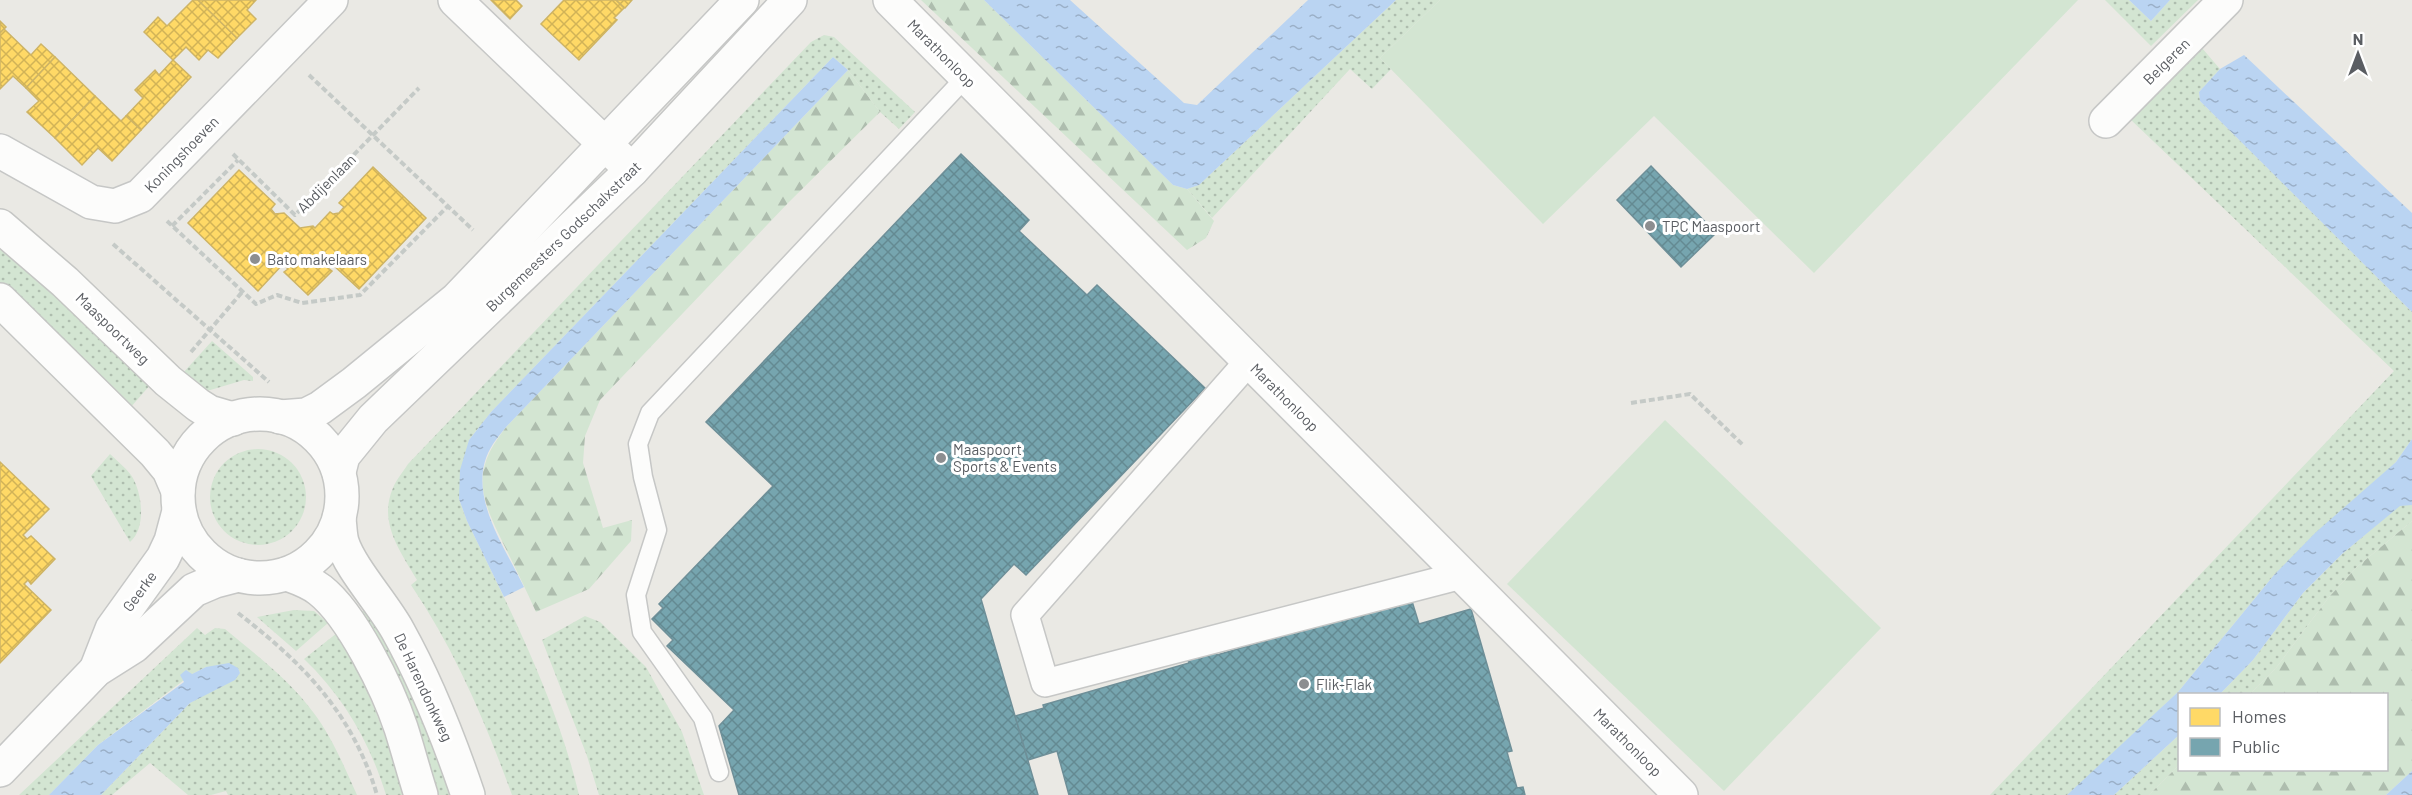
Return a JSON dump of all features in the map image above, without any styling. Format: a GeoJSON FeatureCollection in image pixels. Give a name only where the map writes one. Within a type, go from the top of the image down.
{"type":"FeatureCollection","features":[{"type":"Feature","properties":{"kind":"street","name":"Koningshoeven"},"geometry":{"type":"LineString","coordinates":[[0,151],[91,202],[115,206],[140,196],[331,0]]}},
{"type":"Feature","properties":{"kind":"street"},"geometry":{"type":"LineString","coordinates":[[455,0],[632,170]]}},
{"type":"Feature","properties":{"kind":"street","name":"Burgemeesters Godschalxstraat"},"geometry":{"type":"LineString","coordinates":[[280,417],[306,415],[320,408],[457,299],[742,0]]}},
{"type":"Feature","properties":{"kind":"street","name":"Burgemeesters Godschalxstraat"},"geometry":{"type":"LineString","coordinates":[[339,472],[343,456],[374,419],[632,170],[790,0]]}},
{"type":"Feature","properties":{"kind":"street","name":"Marathonloop"},"geometry":{"type":"LineString","coordinates":[[890,0],[1681,795]]}},
{"type":"Feature","properties":{"kind":"street","name":"Belgeren"},"geometry":{"type":"LineString","coordinates":[[2106,122],[2226,0]]}},
{"type":"Feature","properties":{"kind":"street","name":"Maaspoortweg"},"geometry":{"type":"LineString","coordinates":[[0,226],[65,282],[168,381],[209,412],[233,419]]}},
{"type":"Feature","properties":{"kind":"street"},"geometry":{"type":"LineString","coordinates":[[0,300],[155,453],[169,470],[182,524],[195,547],[214,565],[238,575],[259,579],[287,574],[306,564],[318,555],[329,540],[339,519],[342,496],[339,472],[328,450],[318,438],[306,428],[280,417],[253,414],[233,419],[216,427],[196,444],[183,468],[178,501]]}},
{"type":"Feature","properties":{"kind":"street"},"geometry":{"type":"LineString","coordinates":[[1249,361],[1025,615],[1045,683],[1462,575]]}},
{"type":"Feature","properties":{"kind":"street","name":"Geerke"},"geometry":{"type":"LineString","coordinates":[[96,670],[112,629],[164,558],[171,541],[178,501]]}},
{"type":"Feature","properties":{"kind":"street","name":"De Harendonkweg"},"geometry":{"type":"LineString","coordinates":[[339,519],[342,542],[350,558],[398,629],[419,670],[439,716],[468,795]]}},
{"type":"Feature","properties":{"kind":"street"},"geometry":{"type":"LineString","coordinates":[[287,574],[305,580],[320,590],[343,614],[364,648],[401,727],[421,795]]}},
{"type":"Feature","properties":{"kind":"street","name":"Geerke"},"geometry":{"type":"LineString","coordinates":[[0,770],[96,670],[134,646],[194,590],[238,575]]}},
{"type":"Feature","properties":{"kind":"lane"},"geometry":{"type":"LineString","coordinates":[[719,772],[704,718],[642,632],[636,595],[657,530],[643,477],[638,444],[650,413],[966,78]]}},
{"type":"Feature","properties":{"kind":"path"},"geometry":{"type":"LineString","coordinates":[[301,82],[309,74],[476,232]]}},
{"type":"Feature","properties":{"kind":"path","name":"Abdijenlaan"},"geometry":{"type":"LineString","coordinates":[[206,129],[295,215],[419,88]]}},
{"type":"Feature","properties":{"kind":"path"},"geometry":{"type":"LineString","coordinates":[[172,226],[238,160]]}},
{"type":"Feature","properties":{"kind":"path"},"geometry":{"type":"LineString","coordinates":[[140,196],[256,304],[277,295],[302,303],[360,295],[447,207]]}},
{"type":"Feature","properties":{"kind":"path"},"geometry":{"type":"LineString","coordinates":[[109,241],[273,385],[280,390],[308,400],[320,408]]}},
{"type":"Feature","properties":{"kind":"path"},"geometry":{"type":"LineString","coordinates":[[1631,403],[1690,394],[1744,446]]}},
{"type":"Feature","properties":{"kind":"path"},"geometry":{"type":"LineString","coordinates":[[194,590],[228,605],[249,621],[295,662],[329,698],[357,741],[377,795]]}},
{"type":"Feature","properties":{"kind":"green space"},"geometry":{"type":"Polygon","coordinates":[[[921,0],[984,0],[1173,185],[1187,189],[1214,221],[1206,238],[1187,250],[921,0]]]}},
{"type":"Feature","properties":{"kind":"green space"},"geometry":{"type":"Polygon","coordinates":[[[1396,0],[1440,0],[1380,58],[1391,69],[1372,89],[1350,69],[1212,218],[1187,189],[1199,185],[1396,0]]]}},
{"type":"Feature","properties":{"kind":"green space"},"geometry":{"type":"Polygon","coordinates":[[[1440,0],[2078,0],[1814,273],[1654,116],[1543,224],[1380,58],[1440,0]]]}},
{"type":"Feature","properties":{"kind":"green space"},"geometry":{"type":"Polygon","coordinates":[[[2105,0],[2129,0],[2151,21],[2170,0],[2198,0],[2151,46],[2105,0]]]}},
{"type":"Feature","properties":{"kind":"green space"},"geometry":{"type":"Polygon","coordinates":[[[824,35],[834,37],[915,112],[899,129],[880,112],[848,70],[833,57],[491,412],[469,440],[459,499],[545,689],[579,795],[512,795],[468,687],[442,635],[411,585],[417,580],[398,547],[390,524],[389,501],[393,488],[408,464],[811,42],[824,35]]]}},
{"type":"Feature","properties":{"kind":"green space"},"geometry":{"type":"Polygon","coordinates":[[[2202,48],[2220,69],[2199,92],[2200,101],[2412,312],[2412,439],[2396,462],[2274,575],[2178,692],[2075,789],[2067,795],[1990,795],[2394,371],[2130,119],[2202,48]]]}},
{"type":"Feature","properties":{"kind":"green space"},"geometry":{"type":"Polygon","coordinates":[[[848,70],[880,112],[789,202],[600,400],[585,436],[583,463],[603,528],[632,520],[631,541],[589,589],[536,612],[496,528],[485,498],[483,471],[495,442],[507,426],[848,70]]]}},
{"type":"Feature","properties":{"kind":"green space"},"geometry":{"type":"Polygon","coordinates":[[[0,245],[55,290],[151,384],[130,408],[0,284],[0,245]]]}},
{"type":"Feature","properties":{"kind":"green space"},"geometry":{"type":"Polygon","coordinates":[[[212,341],[253,377],[253,381],[244,380],[207,391],[183,373],[212,341]]]}},
{"type":"Feature","properties":{"kind":"green space"},"geometry":{"type":"Polygon","coordinates":[[[1665,420],[1881,628],[1724,791],[1507,584],[1665,420]]]}},
{"type":"Feature","properties":{"kind":"green space"},"geometry":{"type":"Polygon","coordinates":[[[258,449],[276,453],[292,463],[302,479],[306,497],[302,515],[292,531],[276,541],[258,545],[240,541],[224,531],[214,515],[210,497],[214,479],[224,463],[240,453],[258,449]]]}},
{"type":"Feature","properties":{"kind":"green space"},"geometry":{"type":"Polygon","coordinates":[[[110,454],[131,475],[138,490],[141,519],[139,528],[130,542],[91,476],[110,454]]]}},
{"type":"Feature","properties":{"kind":"green space"},"geometry":{"type":"Polygon","coordinates":[[[2400,505],[2412,505],[2412,521],[2357,567],[2329,597],[2276,668],[2251,693],[2221,693],[2253,660],[2303,593],[2342,554],[2400,505]]]}},
{"type":"Feature","properties":{"kind":"green space"},"geometry":{"type":"Polygon","coordinates":[[[2412,521],[2412,771],[2386,795],[2149,795],[2178,766],[2178,771],[2388,771],[2388,693],[2251,693],[2276,668],[2329,597],[2357,567],[2412,521]]]}},
{"type":"Feature","properties":{"kind":"green space"},"geometry":{"type":"Polygon","coordinates":[[[369,607],[406,675],[453,795],[433,795],[359,614],[369,607]]]}},
{"type":"Feature","properties":{"kind":"green space"},"geometry":{"type":"Polygon","coordinates":[[[294,610],[314,611],[328,623],[296,651],[257,617],[294,610]]]}},
{"type":"Feature","properties":{"kind":"green space"},"geometry":{"type":"Polygon","coordinates":[[[585,616],[600,622],[646,667],[682,732],[704,795],[599,795],[587,756],[542,640],[585,616]]]}},
{"type":"Feature","properties":{"kind":"green space"},"geometry":{"type":"Polygon","coordinates":[[[197,628],[205,635],[215,628],[225,629],[294,689],[326,731],[357,795],[228,795],[226,791],[211,795],[188,795],[150,763],[112,795],[101,795],[190,703],[240,673],[238,668],[206,667],[192,674],[98,745],[49,795],[19,795],[197,628]]]}},
{"type":"Feature","properties":{"kind":"green space"},"geometry":{"type":"Polygon","coordinates":[[[337,633],[367,692],[405,795],[386,795],[372,757],[354,722],[331,689],[304,659],[337,633]]]}},
{"type":"Feature","properties":{"kind":"green space"},"geometry":{"type":"Polygon","coordinates":[[[2178,736],[2178,766],[2149,795],[2114,795],[2178,736]]]}},
{"type":"Feature","properties":{"kind":"water"},"geometry":{"type":"Polygon","coordinates":[[[984,0],[1070,0],[1184,103],[1197,105],[1308,0],[1396,0],[1199,185],[1187,189],[1173,185],[984,0]]]}},
{"type":"Feature","properties":{"kind":"water"},"geometry":{"type":"Polygon","coordinates":[[[2129,0],[2170,0],[2151,21],[2129,0]]]}},
{"type":"Feature","properties":{"kind":"water"},"geometry":{"type":"Polygon","coordinates":[[[2244,55],[2412,213],[2412,312],[2200,101],[2199,92],[2220,69],[2244,55]]]}},
{"type":"Feature","properties":{"kind":"water"},"geometry":{"type":"Polygon","coordinates":[[[833,57],[848,70],[507,426],[493,444],[485,462],[482,480],[484,498],[497,535],[524,587],[504,597],[467,521],[459,499],[460,470],[469,440],[491,412],[833,57]]]}},
{"type":"Feature","properties":{"kind":"water"},"geometry":{"type":"Polygon","coordinates":[[[2412,439],[2412,505],[2400,506],[2342,554],[2303,593],[2253,660],[2221,693],[2178,693],[2178,736],[2114,795],[2067,795],[2178,692],[2274,575],[2315,533],[2396,462],[2412,439]]]}},
{"type":"Feature","properties":{"kind":"water"},"geometry":{"type":"Polygon","coordinates":[[[229,663],[238,668],[240,673],[235,680],[190,703],[101,795],[49,795],[98,745],[184,682],[180,675],[186,670],[192,674],[206,667],[229,663]]]}},
{"type":"Feature","properties":{"kind":"water"},"geometry":{"type":"Polygon","coordinates":[[[2412,771],[2412,795],[2386,795],[2412,771]]]}},
{"type":"Feature","properties":{"kind":"building: Homes"},"geometry":{"type":"Polygon","coordinates":[[[193,0],[198,0],[237,38],[218,58],[208,50],[199,60],[186,47],[173,60],[144,32],[158,17],[167,26],[193,0]]]}},
{"type":"Feature","properties":{"kind":"building: Homes"},"geometry":{"type":"Polygon","coordinates":[[[198,0],[256,0],[247,10],[256,19],[237,38],[198,0]]]}},
{"type":"Feature","properties":{"kind":"building: Homes"},"geometry":{"type":"Polygon","coordinates":[[[491,0],[516,0],[522,6],[510,19],[491,0]]]}},
{"type":"Feature","properties":{"kind":"building: Homes"},"geometry":{"type":"Polygon","coordinates":[[[564,0],[616,0],[624,8],[614,18],[617,20],[579,60],[541,24],[564,0]]]}},
{"type":"Feature","properties":{"kind":"building: Homes"},"geometry":{"type":"Polygon","coordinates":[[[616,0],[632,0],[625,8],[616,0]]]}},
{"type":"Feature","properties":{"kind":"building: Homes"},"geometry":{"type":"Polygon","coordinates":[[[0,21],[6,27],[0,33],[0,21]]]}},
{"type":"Feature","properties":{"kind":"building: Homes"},"geometry":{"type":"Polygon","coordinates":[[[4,29],[31,55],[41,44],[55,57],[26,88],[13,76],[0,89],[0,33],[4,29]]]}},
{"type":"Feature","properties":{"kind":"building: Homes"},"geometry":{"type":"Polygon","coordinates":[[[55,57],[95,96],[55,138],[27,112],[39,101],[26,88],[55,57]]]}},
{"type":"Feature","properties":{"kind":"building: Homes"},"geometry":{"type":"Polygon","coordinates":[[[173,60],[191,77],[141,130],[126,116],[143,98],[135,90],[155,70],[159,75],[173,60]]]}},
{"type":"Feature","properties":{"kind":"building: Homes"},"geometry":{"type":"Polygon","coordinates":[[[95,96],[121,121],[126,116],[141,130],[112,161],[98,148],[82,165],[55,138],[95,96]]]}},
{"type":"Feature","properties":{"kind":"building: Homes"},"geometry":{"type":"Polygon","coordinates":[[[373,167],[426,218],[359,289],[332,264],[328,268],[332,271],[308,295],[284,272],[288,269],[283,264],[258,291],[188,223],[239,170],[275,204],[271,209],[275,214],[284,213],[300,228],[313,226],[315,228],[330,212],[339,213],[344,207],[339,203],[373,167]]]}},
{"type":"Feature","properties":{"kind":"building: Homes"},"geometry":{"type":"Polygon","coordinates":[[[0,462],[49,509],[23,535],[27,539],[31,536],[55,559],[31,584],[28,580],[24,584],[51,610],[0,663],[0,462]]]}},
{"type":"Feature","properties":{"kind":"building: Public","name":"Maaspoort Sports & Events"},"geometry":{"type":"Polygon","coordinates":[[[961,154],[1029,220],[1019,231],[1087,295],[1097,285],[1205,388],[1026,575],[1014,564],[981,599],[1038,795],[739,795],[719,726],[734,710],[667,646],[673,640],[652,619],[663,608],[659,604],[773,486],[706,422],[961,154]]]}},
{"type":"Feature","properties":{"kind":"building: Public"},"geometry":{"type":"Polygon","coordinates":[[[1651,166],[1716,233],[1681,267],[1617,200],[1651,166]]]}},
{"type":"Feature","properties":{"kind":"building: Public","name":"Flik-Flak"},"geometry":{"type":"Polygon","coordinates":[[[1411,598],[1419,624],[1471,609],[1512,751],[1507,752],[1517,788],[1523,787],[1525,795],[1069,795],[1057,751],[1028,760],[1015,716],[1044,708],[1043,705],[1189,663],[1187,656],[1215,648],[1217,655],[1411,598]]]}},
{"type":"Feature","properties":{"kind":"place","name":"TPC Maaspoort"},"geometry":{"type":"Point","coordinates":[1650,226]}},
{"type":"Feature","properties":{"kind":"place","name":"Bato makelaars"},"geometry":{"type":"Point","coordinates":[255,259]}},
{"type":"Feature","properties":{"kind":"place","name":"Maaspoort Sports & Events"},"geometry":{"type":"Point","coordinates":[941,458]}},
{"type":"Feature","properties":{"kind":"place","name":"Flik-Flak"},"geometry":{"type":"Point","coordinates":[1304,684]}}]}
